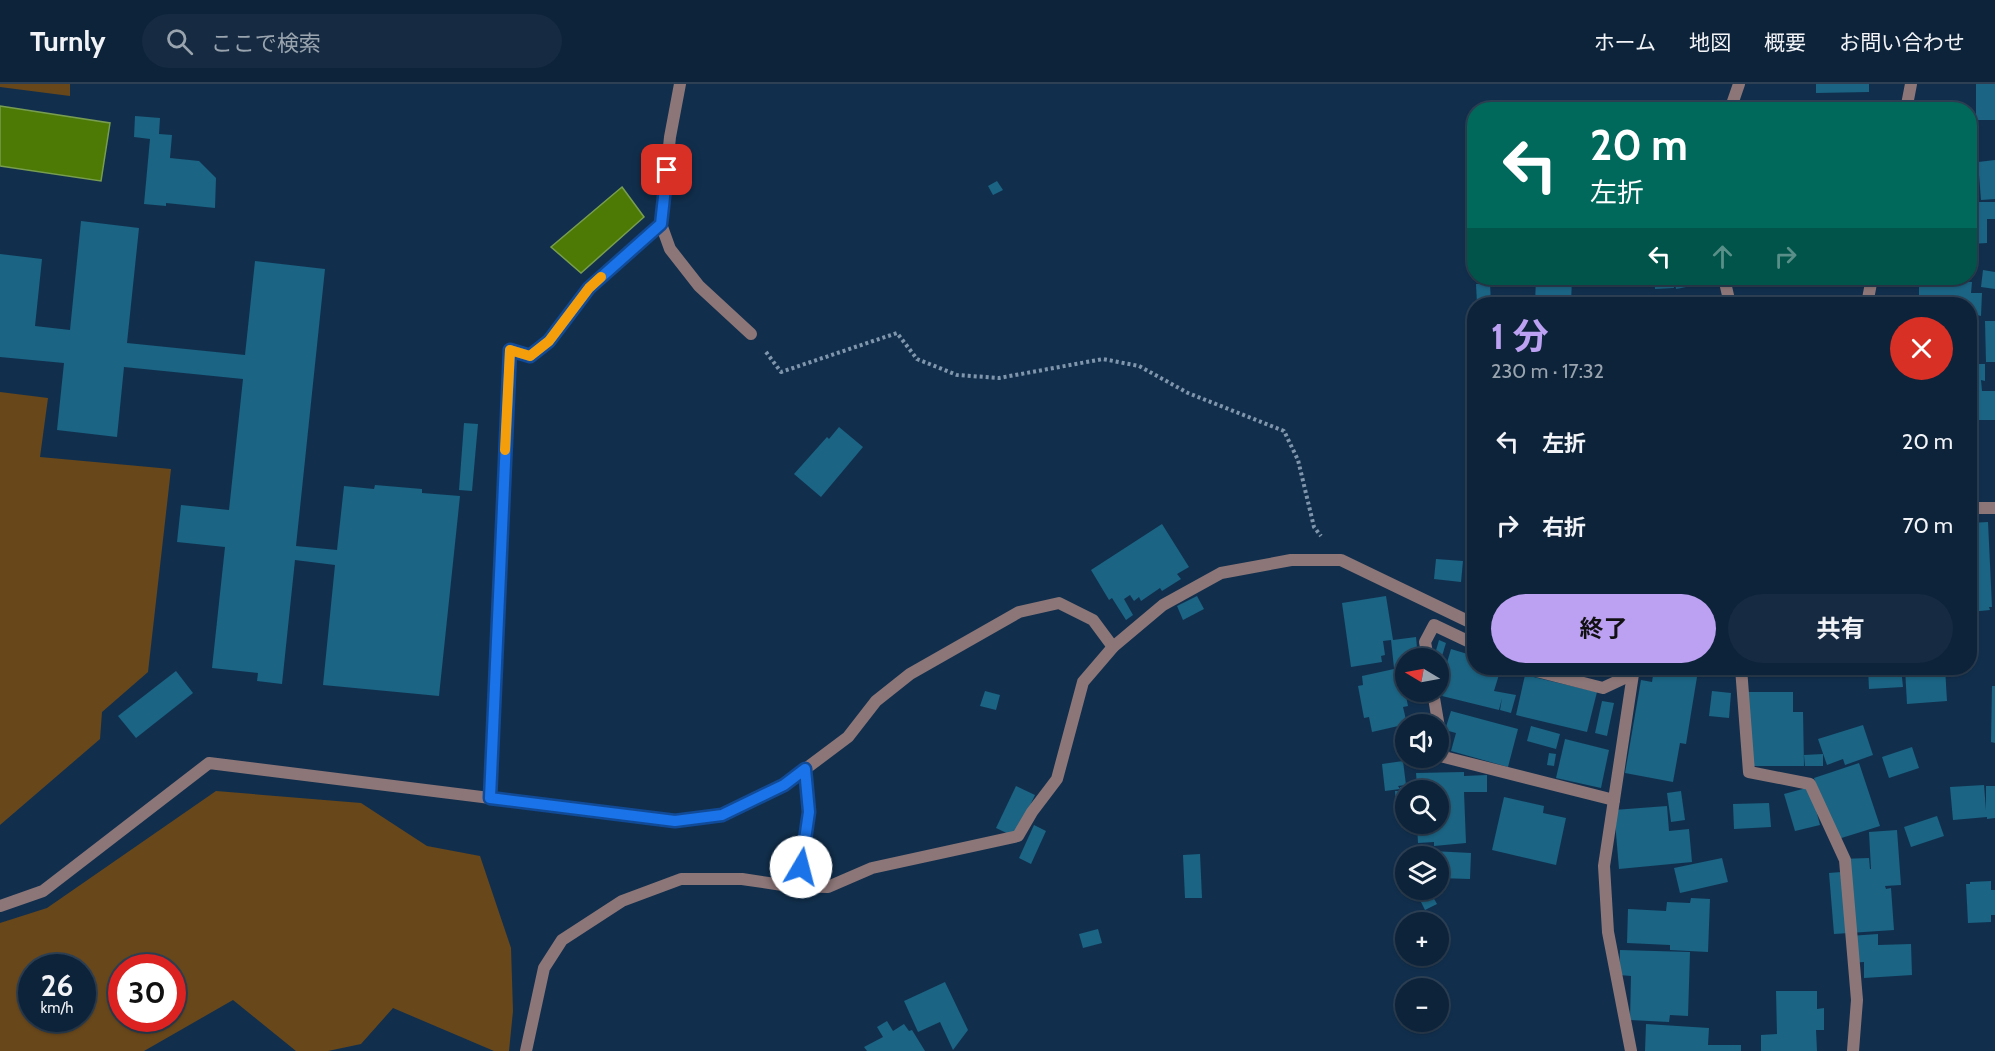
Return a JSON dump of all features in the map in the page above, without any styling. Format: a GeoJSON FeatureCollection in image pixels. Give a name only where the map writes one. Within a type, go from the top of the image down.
{"type":"FeatureCollection","features":[{"type":"Feature","properties":{"kind":"street"},"geometry":{"type":"LineString","coordinates":[[680,84],[670,138],[661,224],[670,249],[699,286],[751,334]]}},
{"type":"Feature","properties":{"kind":"street"},"geometry":{"type":"LineString","coordinates":[[1733,102],[1739,84]]}},
{"type":"Feature","properties":{"kind":"street"},"geometry":{"type":"LineString","coordinates":[[1908,102],[1911,84]]}},
{"type":"Feature","properties":{"kind":"street"},"geometry":{"type":"LineString","coordinates":[[490,798],[510,350],[530,356],[549,341],[589,288],[661,224]]}},
{"type":"Feature","properties":{"kind":"street"},"geometry":{"type":"LineString","coordinates":[[1977,507],[1995,508]]}},
{"type":"Feature","properties":{"kind":"street"},"geometry":{"type":"LineString","coordinates":[[526,1051],[544,968],[562,940],[622,901],[681,879],[742,879],[789,886],[828,887],[872,868],[1018,836],[1032,812],[1057,779],[1083,682],[1113,647],[1163,605],[1221,573],[1291,560],[1341,560],[1467,621]]}},
{"type":"Feature","properties":{"kind":"street"},"geometry":{"type":"LineString","coordinates":[[0,906],[43,891],[209,763],[675,821],[722,815],[784,785],[848,737],[876,701],[910,674],[1019,612],[1059,603],[1093,620],[1113,647]]}},
{"type":"Feature","properties":{"kind":"street"},"geometry":{"type":"LineString","coordinates":[[1426,648],[1425,642],[1434,625],[1467,641]]}},
{"type":"Feature","properties":{"kind":"street"},"geometry":{"type":"LineString","coordinates":[[1552,675],[1603,688],[1627,675]]}},
{"type":"Feature","properties":{"kind":"street"},"geometry":{"type":"LineString","coordinates":[[1631,1051],[1608,932],[1604,866],[1633,675]]}},
{"type":"Feature","properties":{"kind":"street"},"geometry":{"type":"LineString","coordinates":[[1742,675],[1749,772],[1810,784],[1845,860],[1857,1000],[1853,1051]]}},
{"type":"Feature","properties":{"kind":"street"},"geometry":{"type":"LineString","coordinates":[[1435,702],[1444,757],[1614,800]]}},
{"type":"Feature","properties":{"kind":"street"},"geometry":{"type":"LineString","coordinates":[[789,886],[801,867],[809,812],[805,769]]}},
{"type":"Feature","properties":{"kind":"path"},"geometry":{"type":"LineString","coordinates":[[751,334],[781,372],[897,333],[917,359],[957,375],[999,378],[1103,359],[1139,366],[1188,393],[1284,431],[1298,460],[1314,527],[1341,560]]}},
{"type":"Feature","properties":{"kind":"shaded area"},"geometry":{"type":"Polygon","coordinates":[[[0,84],[70,84],[70,96],[0,87],[0,84]]]}},
{"type":"Feature","properties":{"kind":"shaded area"},"geometry":{"type":"Polygon","coordinates":[[[0,106],[110,123],[101,181],[0,166],[0,106]]]}},
{"type":"Feature","properties":{"kind":"shaded area"},"geometry":{"type":"Polygon","coordinates":[[[622,187],[644,217],[581,273],[551,247],[622,187]]]}},
{"type":"Feature","properties":{"kind":"shaded area"},"geometry":{"type":"Polygon","coordinates":[[[0,392],[48,398],[40,457],[171,469],[148,672],[102,712],[100,739],[0,825],[0,392]]]}},
{"type":"Feature","properties":{"kind":"shaded area"},"geometry":{"type":"Polygon","coordinates":[[[216,791],[361,803],[427,846],[480,856],[511,948],[513,1011],[509,1051],[494,1051],[393,1008],[361,1044],[328,1051],[296,1051],[233,1000],[186,1027],[186,954],[108,954],[108,1032],[177,1032],[144,1051],[0,1051],[0,923],[47,908],[216,791]]]}},
{"type":"Feature","properties":{"kind":"building"},"geometry":{"type":"Polygon","coordinates":[[[1816,84],[1869,84],[1869,92],[1816,93],[1816,84]]]}},
{"type":"Feature","properties":{"kind":"building"},"geometry":{"type":"Polygon","coordinates":[[[1976,84],[1995,84],[1995,120],[1977,120],[1976,84]]]}},
{"type":"Feature","properties":{"kind":"building"},"geometry":{"type":"Polygon","coordinates":[[[135,116],[160,118],[159,134],[172,135],[170,158],[199,161],[216,178],[215,208],[166,203],[166,206],[144,204],[150,139],[134,137],[135,116]]]}},
{"type":"Feature","properties":{"kind":"building"},"geometry":{"type":"Polygon","coordinates":[[[1995,160],[1995,199],[1981,200],[1978,162],[1995,160]]]}},
{"type":"Feature","properties":{"kind":"building"},"geometry":{"type":"Polygon","coordinates":[[[997,181],[1003,190],[993,195],[988,186],[997,181]]]}},
{"type":"Feature","properties":{"kind":"building"},"geometry":{"type":"Polygon","coordinates":[[[1977,202],[1995,202],[1995,219],[1987,219],[1987,243],[1977,244],[1977,202]]]}},
{"type":"Feature","properties":{"kind":"building"},"geometry":{"type":"Polygon","coordinates":[[[81,221],[139,228],[127,343],[245,355],[255,261],[325,269],[296,546],[337,550],[344,486],[374,489],[375,485],[422,489],[422,493],[460,496],[439,696],[323,685],[335,565],[295,560],[282,684],[257,681],[258,673],[212,668],[225,547],[177,542],[181,505],[229,510],[243,379],[124,367],[117,437],[57,430],[64,363],[0,357],[0,254],[42,259],[35,326],[70,330],[81,221]]]}},
{"type":"Feature","properties":{"kind":"building"},"geometry":{"type":"Polygon","coordinates":[[[1983,270],[1995,272],[1995,289],[1981,287],[1983,270]]]}},
{"type":"Feature","properties":{"kind":"building"},"geometry":{"type":"Polygon","coordinates":[[[1476,285],[1490,285],[1491,297],[1477,297],[1476,285]]]}},
{"type":"Feature","properties":{"kind":"building"},"geometry":{"type":"Polygon","coordinates":[[[1536,285],[1572,285],[1571,297],[1535,297],[1536,285]]]}},
{"type":"Feature","properties":{"kind":"building"},"geometry":{"type":"Polygon","coordinates":[[[1655,285],[1674,285],[1674,288],[1655,289],[1655,285]]]}},
{"type":"Feature","properties":{"kind":"building"},"geometry":{"type":"Polygon","coordinates":[[[1675,285],[1697,285],[1676,289],[1675,285]]]}},
{"type":"Feature","properties":{"kind":"building"},"geometry":{"type":"Polygon","coordinates":[[[1919,285],[1972,285],[1971,293],[1982,293],[1981,316],[1977,315],[1977,297],[1919,297],[1919,285]]]}},
{"type":"Feature","properties":{"kind":"building"},"geometry":{"type":"Polygon","coordinates":[[[1985,321],[1995,321],[1995,362],[1986,362],[1985,321]]]}},
{"type":"Feature","properties":{"kind":"building"},"geometry":{"type":"Polygon","coordinates":[[[1977,364],[1985,364],[1985,381],[1981,380],[1982,391],[1995,391],[1995,420],[1977,420],[1977,364]]]}},
{"type":"Feature","properties":{"kind":"building"},"geometry":{"type":"Polygon","coordinates":[[[464,423],[478,424],[472,491],[459,490],[464,423]]]}},
{"type":"Feature","properties":{"kind":"building"},"geometry":{"type":"Polygon","coordinates":[[[839,427],[863,447],[821,497],[794,474],[839,427]]]}},
{"type":"Feature","properties":{"kind":"building"},"geometry":{"type":"Polygon","coordinates":[[[1988,522],[1992,607],[1989,607],[1990,610],[1977,611],[1977,523],[1988,522]]]}},
{"type":"Feature","properties":{"kind":"building"},"geometry":{"type":"Polygon","coordinates":[[[1162,524],[1189,567],[1177,574],[1181,579],[1162,591],[1160,588],[1141,601],[1139,597],[1134,601],[1130,595],[1124,599],[1133,615],[1126,620],[1112,598],[1109,600],[1091,570],[1162,524]]]}},
{"type":"Feature","properties":{"kind":"building"},"geometry":{"type":"Polygon","coordinates":[[[1436,559],[1463,561],[1461,582],[1434,579],[1436,559]]]}},
{"type":"Feature","properties":{"kind":"building"},"geometry":{"type":"Polygon","coordinates":[[[1197,596],[1204,609],[1183,620],[1177,606],[1197,596]]]}},
{"type":"Feature","properties":{"kind":"building"},"geometry":{"type":"Polygon","coordinates":[[[1386,596],[1393,640],[1416,637],[1417,648],[1395,648],[1394,668],[1391,640],[1383,641],[1385,655],[1381,656],[1382,662],[1351,667],[1342,603],[1386,596]]]}},
{"type":"Feature","properties":{"kind":"building"},"geometry":{"type":"Polygon","coordinates":[[[1439,640],[1446,643],[1444,648],[1437,648],[1439,640]]]}},
{"type":"Feature","properties":{"kind":"building"},"geometry":{"type":"Polygon","coordinates":[[[1451,649],[1467,654],[1467,675],[1499,675],[1494,691],[1516,695],[1511,713],[1500,710],[1502,698],[1499,710],[1449,698],[1451,649]]]}},
{"type":"Feature","properties":{"kind":"building"},"geometry":{"type":"Polygon","coordinates":[[[1394,669],[1395,702],[1407,702],[1408,706],[1403,707],[1405,714],[1395,714],[1395,727],[1372,732],[1369,717],[1364,718],[1358,686],[1363,685],[1362,676],[1394,669]]]}},
{"type":"Feature","properties":{"kind":"building"},"geometry":{"type":"Polygon","coordinates":[[[176,671],[193,693],[136,738],[118,716],[176,671]]]}},
{"type":"Feature","properties":{"kind":"building"},"geometry":{"type":"Polygon","coordinates":[[[1525,675],[1597,692],[1587,732],[1516,715],[1525,675]]]}},
{"type":"Feature","properties":{"kind":"building"},"geometry":{"type":"Polygon","coordinates":[[[1653,675],[1697,677],[1686,744],[1680,743],[1673,782],[1625,773],[1641,680],[1652,682],[1653,675]]]}},
{"type":"Feature","properties":{"kind":"building"},"geometry":{"type":"Polygon","coordinates":[[[1868,675],[1902,675],[1903,687],[1869,689],[1868,675]]]}},
{"type":"Feature","properties":{"kind":"building"},"geometry":{"type":"Polygon","coordinates":[[[1905,675],[1945,675],[1947,701],[1907,704],[1905,675]]]}},
{"type":"Feature","properties":{"kind":"building"},"geometry":{"type":"Polygon","coordinates":[[[1992,686],[1995,686],[1995,743],[1991,742],[1992,686]]]}},
{"type":"Feature","properties":{"kind":"building"},"geometry":{"type":"Polygon","coordinates":[[[985,691],[1000,695],[996,710],[980,706],[985,691]]]}},
{"type":"Feature","properties":{"kind":"building"},"geometry":{"type":"Polygon","coordinates":[[[1712,691],[1731,693],[1729,718],[1709,716],[1712,691]]]}},
{"type":"Feature","properties":{"kind":"building"},"geometry":{"type":"Polygon","coordinates":[[[1746,692],[1793,692],[1793,712],[1803,712],[1804,766],[1746,766],[1746,692]]]}},
{"type":"Feature","properties":{"kind":"building"},"geometry":{"type":"Polygon","coordinates":[[[1602,701],[1614,703],[1607,736],[1595,733],[1602,701]]]}},
{"type":"Feature","properties":{"kind":"building"},"geometry":{"type":"Polygon","coordinates":[[[1451,711],[1518,729],[1508,767],[1451,751],[1456,733],[1449,731],[1451,711]]]}},
{"type":"Feature","properties":{"kind":"building"},"geometry":{"type":"Polygon","coordinates":[[[1863,725],[1873,755],[1845,765],[1843,759],[1827,765],[1818,739],[1863,725]]]}},
{"type":"Feature","properties":{"kind":"building"},"geometry":{"type":"Polygon","coordinates":[[[1531,726],[1560,734],[1556,749],[1527,741],[1531,726]]]}},
{"type":"Feature","properties":{"kind":"building"},"geometry":{"type":"Polygon","coordinates":[[[1565,739],[1609,750],[1601,788],[1556,778],[1565,739]]]}},
{"type":"Feature","properties":{"kind":"building"},"geometry":{"type":"Polygon","coordinates":[[[1912,747],[1919,768],[1889,778],[1882,757],[1912,747]]]}},
{"type":"Feature","properties":{"kind":"building"},"geometry":{"type":"Polygon","coordinates":[[[1549,753],[1556,754],[1554,766],[1547,765],[1549,753]]]}},
{"type":"Feature","properties":{"kind":"building"},"geometry":{"type":"Polygon","coordinates":[[[1823,754],[1823,766],[1805,766],[1804,755],[1823,754]]]}},
{"type":"Feature","properties":{"kind":"building"},"geometry":{"type":"Polygon","coordinates":[[[1395,762],[1395,768],[1404,768],[1405,780],[1395,780],[1395,790],[1385,791],[1382,764],[1395,762]]]}},
{"type":"Feature","properties":{"kind":"building"},"geometry":{"type":"Polygon","coordinates":[[[1859,763],[1880,826],[1835,840],[1814,778],[1859,763]]]}},
{"type":"Feature","properties":{"kind":"building"},"geometry":{"type":"Polygon","coordinates":[[[1464,772],[1464,776],[1487,775],[1487,792],[1464,792],[1466,843],[1434,846],[1434,842],[1418,843],[1418,834],[1449,834],[1449,780],[1417,780],[1416,773],[1464,772]]]}},
{"type":"Feature","properties":{"kind":"building"},"geometry":{"type":"Polygon","coordinates":[[[1984,785],[1986,810],[1986,786],[1995,786],[1995,818],[1953,820],[1950,787],[1984,785]]]}},
{"type":"Feature","properties":{"kind":"building"},"geometry":{"type":"Polygon","coordinates":[[[1016,786],[1035,795],[1015,837],[996,828],[1016,786]]]}},
{"type":"Feature","properties":{"kind":"building"},"geometry":{"type":"Polygon","coordinates":[[[1810,787],[1820,825],[1795,831],[1784,794],[1810,787]]]}},
{"type":"Feature","properties":{"kind":"building"},"geometry":{"type":"Polygon","coordinates":[[[1681,791],[1685,820],[1671,822],[1667,793],[1681,791]]]}},
{"type":"Feature","properties":{"kind":"building"},"geometry":{"type":"Polygon","coordinates":[[[1504,797],[1544,806],[1543,813],[1566,818],[1556,865],[1492,850],[1504,797]]]}},
{"type":"Feature","properties":{"kind":"building"},"geometry":{"type":"Polygon","coordinates":[[[1769,803],[1771,827],[1734,829],[1733,804],[1769,803]]]}},
{"type":"Feature","properties":{"kind":"building"},"geometry":{"type":"Polygon","coordinates":[[[1667,806],[1669,831],[1689,829],[1692,862],[1619,869],[1614,810],[1667,806]]]}},
{"type":"Feature","properties":{"kind":"building"},"geometry":{"type":"Polygon","coordinates":[[[1937,816],[1944,836],[1911,847],[1904,827],[1937,816]]]}},
{"type":"Feature","properties":{"kind":"building"},"geometry":{"type":"Polygon","coordinates":[[[1034,825],[1046,831],[1031,864],[1019,858],[1034,825]]]}},
{"type":"Feature","properties":{"kind":"building"},"geometry":{"type":"Polygon","coordinates":[[[1897,830],[1901,885],[1885,886],[1886,889],[1891,888],[1894,930],[1834,934],[1829,873],[1841,872],[1840,859],[1869,858],[1871,869],[1869,832],[1897,830]]]}},
{"type":"Feature","properties":{"kind":"building"},"geometry":{"type":"Polygon","coordinates":[[[1449,852],[1471,853],[1470,879],[1449,878],[1449,852]]]}},
{"type":"Feature","properties":{"kind":"building"},"geometry":{"type":"Polygon","coordinates":[[[1200,854],[1202,898],[1185,898],[1183,855],[1200,854]]]}},
{"type":"Feature","properties":{"kind":"building"},"geometry":{"type":"Polygon","coordinates":[[[1722,858],[1728,882],[1680,893],[1674,868],[1722,858]]]}},
{"type":"Feature","properties":{"kind":"building"},"geometry":{"type":"Polygon","coordinates":[[[1991,881],[1991,890],[1995,890],[1995,915],[1991,915],[1991,922],[1968,923],[1966,884],[1991,881]]]}},
{"type":"Feature","properties":{"kind":"building"},"geometry":{"type":"Polygon","coordinates":[[[1691,898],[1710,899],[1708,952],[1670,950],[1670,945],[1627,943],[1628,909],[1666,911],[1667,902],[1690,903],[1691,898]]]}},
{"type":"Feature","properties":{"kind":"building"},"geometry":{"type":"Polygon","coordinates":[[[1420,900],[1435,900],[1437,904],[1425,910],[1420,900]]]}},
{"type":"Feature","properties":{"kind":"building"},"geometry":{"type":"Polygon","coordinates":[[[1098,929],[1102,943],[1083,948],[1079,934],[1098,929]]]}},
{"type":"Feature","properties":{"kind":"building"},"geometry":{"type":"Polygon","coordinates":[[[1878,934],[1878,945],[1911,944],[1912,975],[1864,978],[1864,962],[1850,963],[1849,936],[1878,934]]]}},
{"type":"Feature","properties":{"kind":"building"},"geometry":{"type":"Polygon","coordinates":[[[1620,950],[1690,952],[1688,1016],[1670,1015],[1669,1022],[1630,1020],[1631,976],[1619,975],[1620,950]]]}},
{"type":"Feature","properties":{"kind":"building"},"geometry":{"type":"Polygon","coordinates":[[[945,982],[968,1030],[953,1050],[940,1022],[918,1032],[904,1001],[945,982]]]}},
{"type":"Feature","properties":{"kind":"building"},"geometry":{"type":"Polygon","coordinates":[[[1776,991],[1817,991],[1817,1009],[1824,1008],[1824,1030],[1816,1030],[1817,1051],[1761,1051],[1761,1035],[1777,1034],[1776,991]]]}},
{"type":"Feature","properties":{"kind":"building"},"geometry":{"type":"Polygon","coordinates":[[[887,1021],[893,1031],[904,1024],[909,1031],[912,1030],[925,1051],[867,1051],[864,1047],[883,1037],[877,1027],[887,1021]]]}},
{"type":"Feature","properties":{"kind":"building"},"geometry":{"type":"Polygon","coordinates":[[[1646,1024],[1709,1028],[1708,1045],[1741,1045],[1741,1051],[1645,1051],[1646,1024]]]}},
{"type":"Feature","properties":{"kind":"slow traffic"},"geometry":{"type":"LineString","coordinates":[[505,450],[510,350],[530,356],[549,341],[589,288],[601,277]]}},
{"type":"Feature","properties":{"kind":"route"},"geometry":{"type":"LineString","coordinates":[[667,170],[661,224],[589,288],[549,341],[530,356],[510,350],[490,798],[675,821],[722,815],[784,785],[805,769],[809,812],[801,867]]}}]}
